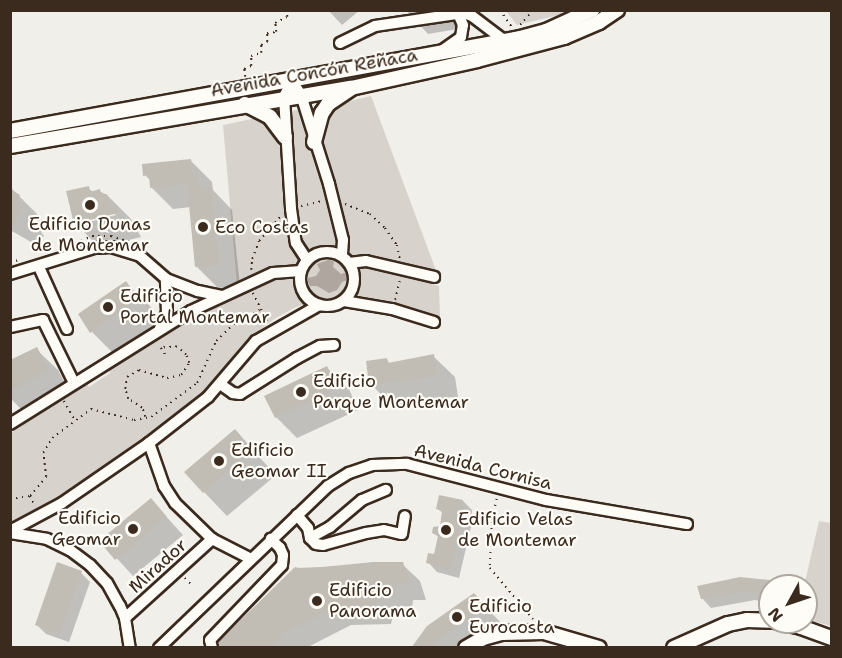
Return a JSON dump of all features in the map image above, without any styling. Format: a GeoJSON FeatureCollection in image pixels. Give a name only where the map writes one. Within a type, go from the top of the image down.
{"type":"FeatureCollection","features":[{"type":"Feature","properties":{"kind":"main road","name":"Avenida Concón Reñaca"},"geometry":{"type":"LineString","coordinates":[[10,131],[505,41],[546,31],[592,10]]}},
{"type":"Feature","properties":{"kind":"main road","name":"Avenida Concón Reñaca"},"geometry":{"type":"LineString","coordinates":[[10,146],[284,97],[351,88],[477,60],[564,37],[600,22],[617,10]]}},
{"type":"Feature","properties":{"kind":"main road"},"geometry":{"type":"LineString","coordinates":[[314,142],[322,112],[328,104],[351,88]]}},
{"type":"Feature","properties":{"kind":"main road"},"geometry":{"type":"LineString","coordinates":[[245,104],[270,117],[285,137]]}},
{"type":"Feature","properties":{"kind":"main road"},"geometry":{"type":"LineString","coordinates":[[674,648],[728,624],[758,620]]}},
{"type":"Feature","properties":{"kind":"main road"},"geometry":{"type":"LineString","coordinates":[[466,648],[483,638],[502,633],[544,632],[599,648]]}},
{"type":"Feature","properties":{"kind":"street"},"geometry":{"type":"LineString","coordinates":[[340,43],[375,26],[458,14],[472,16],[505,41]]}},
{"type":"Feature","properties":{"kind":"street"},"geometry":{"type":"LineString","coordinates":[[436,54],[461,37],[463,26],[458,14]]}},
{"type":"Feature","properties":{"kind":"street"},"geometry":{"type":"LineString","coordinates":[[477,60],[489,50],[486,28]]}},
{"type":"Feature","properties":{"kind":"street"},"geometry":{"type":"LineString","coordinates":[[292,81],[301,95],[333,201],[346,259],[354,279],[353,287],[344,301]]}},
{"type":"Feature","properties":{"kind":"street"},"geometry":{"type":"LineString","coordinates":[[292,81],[284,97],[291,209],[296,243],[307,260]]}},
{"type":"Feature","properties":{"kind":"street"},"geometry":{"type":"LineString","coordinates":[[10,274],[39,267],[94,248],[111,247],[140,256],[166,279],[198,291],[222,296]]}},
{"type":"Feature","properties":{"kind":"street"},"geometry":{"type":"LineString","coordinates":[[434,277],[402,268],[346,259],[327,251],[313,255],[307,260],[301,271],[300,279],[305,295],[319,305],[327,306],[344,301],[392,309],[434,322]]}},
{"type":"Feature","properties":{"kind":"street"},"geometry":{"type":"LineString","coordinates":[[39,267],[67,329]]}},
{"type":"Feature","properties":{"kind":"street"},"geometry":{"type":"LineString","coordinates":[[10,424],[160,328],[250,283],[281,271],[301,271]]}},
{"type":"Feature","properties":{"kind":"street"},"geometry":{"type":"LineString","coordinates":[[160,328],[166,313],[166,279]]}},
{"type":"Feature","properties":{"kind":"street"},"geometry":{"type":"LineString","coordinates":[[10,532],[62,503],[149,443],[192,410],[220,384],[256,341],[273,329],[319,305]]}},
{"type":"Feature","properties":{"kind":"street"},"geometry":{"type":"LineString","coordinates":[[10,327],[44,320],[74,383]]}},
{"type":"Feature","properties":{"kind":"street"},"geometry":{"type":"LineString","coordinates":[[220,384],[233,393],[240,394],[320,346],[334,345]]}},
{"type":"Feature","properties":{"kind":"street"},"geometry":{"type":"LineString","coordinates":[[149,443],[164,486],[175,503],[212,539],[251,559]]}},
{"type":"Feature","properties":{"kind":"street","name":"Avenida Cornisa"},"geometry":{"type":"LineString","coordinates":[[164,646],[271,539],[328,486],[349,473],[372,465],[396,463],[474,480],[546,500],[687,525]]}},
{"type":"Feature","properties":{"kind":"street"},"geometry":{"type":"LineString","coordinates":[[310,538],[330,527],[362,500],[386,490]]}},
{"type":"Feature","properties":{"kind":"street"},"geometry":{"type":"LineString","coordinates":[[297,514],[308,528],[310,538],[316,544],[323,545],[366,532],[384,530],[402,534],[405,516]]}},
{"type":"Feature","properties":{"kind":"street"},"geometry":{"type":"LineString","coordinates":[[10,532],[47,539],[80,557],[107,583],[125,618],[130,648]]}},
{"type":"Feature","properties":{"kind":"street","name":"Mirador"},"geometry":{"type":"LineString","coordinates":[[125,618],[212,539]]}},
{"type":"Feature","properties":{"kind":"street"},"geometry":{"type":"LineString","coordinates":[[212,648],[210,640],[282,565],[283,555],[271,539]]}},
{"type":"Feature","properties":{"kind":"path"},"geometry":{"type":"LineString","coordinates":[[246,84],[244,69],[251,66],[251,56],[261,53],[261,45],[267,42],[267,33],[276,32],[276,22],[287,17],[287,10]]}},
{"type":"Feature","properties":{"kind":"path"},"geometry":{"type":"LineString","coordinates":[[500,10],[515,31],[534,10]]}},
{"type":"Feature","properties":{"kind":"path"},"geometry":{"type":"LineString","coordinates":[[273,329],[260,310],[250,283],[252,259],[259,241],[271,225],[291,209],[312,203],[333,201],[361,209],[378,221],[397,245],[402,268],[392,309]]}},
{"type":"Feature","properties":{"kind":"path"},"geometry":{"type":"LineString","coordinates":[[10,499],[30,496],[46,477],[43,453],[52,438],[91,410],[116,418],[134,420],[145,418],[197,383],[216,341],[237,321],[260,310]]}},
{"type":"Feature","properties":{"kind":"path"},"geometry":{"type":"LineString","coordinates":[[145,418],[142,408],[128,399],[125,389],[127,377],[139,370],[167,378],[180,375],[189,363],[186,355],[177,347],[161,348],[167,357]]}},
{"type":"Feature","properties":{"kind":"path"},"geometry":{"type":"LineString","coordinates":[[59,393],[75,421]]}},
{"type":"Feature","properties":{"kind":"path"},"geometry":{"type":"LineString","coordinates":[[496,501],[492,522],[490,568],[539,626]]}},
{"type":"Feature","properties":{"kind":"shaded area"},"geometry":{"type":"Polygon","coordinates":[[[506,11],[576,11],[517,25],[506,11]]]}},
{"type":"Feature","properties":{"kind":"shaded area"},"geometry":{"type":"Polygon","coordinates":[[[255,93],[256,97],[11,140],[11,135],[255,93]]]}},
{"type":"Feature","properties":{"kind":"shaded area"},"geometry":{"type":"Polygon","coordinates":[[[371,96],[437,273],[405,268],[407,277],[439,286],[440,317],[355,295],[330,303],[318,300],[296,307],[274,319],[248,339],[201,393],[152,431],[58,498],[11,526],[11,433],[86,382],[89,387],[110,373],[108,367],[152,340],[238,296],[223,125],[256,118],[290,133],[290,111],[298,110],[308,142],[338,104],[371,96]]]}},
{"type":"Feature","properties":{"kind":"shaded area"},"geometry":{"type":"Polygon","coordinates":[[[328,260],[334,261],[333,267],[341,274],[348,272],[350,279],[342,282],[337,290],[329,293],[317,286],[310,286],[308,282],[308,278],[316,276],[320,270],[317,264],[328,260]]]}},
{"type":"Feature","properties":{"kind":"shaded area"},"geometry":{"type":"Polygon","coordinates":[[[819,521],[831,523],[831,626],[818,622],[818,574],[807,574],[819,521]]]}},
{"type":"Feature","properties":{"kind":"building","name":"Eco Costas"},"geometry":{"type":"Polygon","coordinates":[[[191,159],[193,175],[197,174],[199,188],[211,187],[219,265],[195,267],[187,184],[150,188],[149,175],[143,176],[142,164],[191,159]]]}},
{"type":"Feature","properties":{"kind":"building","name":"Edificio Dunas de Montemar"},"geometry":{"type":"Polygon","coordinates":[[[89,186],[90,192],[100,189],[101,195],[107,194],[110,206],[116,205],[118,213],[74,224],[66,191],[89,186]]]}},
{"type":"Feature","properties":{"kind":"building"},"geometry":{"type":"Polygon","coordinates":[[[10,189],[20,195],[18,200],[21,202],[17,209],[21,211],[10,229],[10,189]]]}},
{"type":"Feature","properties":{"kind":"building","name":"Edificio Portal Montemar"},"geometry":{"type":"Polygon","coordinates":[[[126,281],[139,299],[90,333],[78,314],[126,281]]]}},
{"type":"Feature","properties":{"kind":"building"},"geometry":{"type":"Polygon","coordinates":[[[37,347],[49,371],[10,391],[10,360],[37,347]]]}},
{"type":"Feature","properties":{"kind":"building"},"geometry":{"type":"Polygon","coordinates":[[[434,354],[437,376],[369,385],[366,361],[387,358],[388,363],[434,354]]]}},
{"type":"Feature","properties":{"kind":"building","name":"Edificio Parque Montemar"},"geometry":{"type":"Polygon","coordinates":[[[327,366],[338,388],[275,418],[264,396],[327,366]]]}},
{"type":"Feature","properties":{"kind":"building","name":"Edificio Geomar II"},"geometry":{"type":"Polygon","coordinates":[[[235,429],[253,450],[203,493],[184,472],[235,429]]]}},
{"type":"Feature","properties":{"kind":"building","name":"Edificio Velas de Montemar"},"geometry":{"type":"Polygon","coordinates":[[[439,495],[463,500],[462,518],[450,570],[426,563],[428,553],[434,554],[438,536],[432,533],[433,527],[440,526],[442,511],[436,509],[439,495]]]}},
{"type":"Feature","properties":{"kind":"building","name":"Edificio Geomar"},"geometry":{"type":"Polygon","coordinates":[[[151,498],[167,517],[115,560],[99,541],[151,498]]]}},
{"type":"Feature","properties":{"kind":"building"},"geometry":{"type":"Polygon","coordinates":[[[57,562],[82,571],[60,634],[35,625],[57,562]]]}},
{"type":"Feature","properties":{"kind":"building","name":"Edificio Panorama"},"geometry":{"type":"Polygon","coordinates":[[[373,562],[403,562],[410,583],[397,583],[395,594],[378,592],[374,608],[333,609],[279,635],[281,638],[271,648],[219,648],[218,642],[295,567],[303,569],[373,562]]]}},
{"type":"Feature","properties":{"kind":"building"},"geometry":{"type":"Polygon","coordinates":[[[740,577],[758,579],[758,594],[745,592],[701,599],[697,586],[740,577]]]}},
{"type":"Feature","properties":{"kind":"building","name":"Edificio Eurocosta"},"geometry":{"type":"Polygon","coordinates":[[[474,593],[488,608],[441,636],[432,648],[411,648],[427,626],[474,593]]]}},
{"type":"Feature","properties":{"kind":"place","name":"Edificio Dunas de Montemar"},"geometry":{"type":"Point","coordinates":[90,205]}},
{"type":"Feature","properties":{"kind":"place","name":"Eco Costas"},"geometry":{"type":"Point","coordinates":[203,227]}},
{"type":"Feature","properties":{"kind":"place","name":"Edificio Portal Montemar"},"geometry":{"type":"Point","coordinates":[108,307]}},
{"type":"Feature","properties":{"kind":"place","name":"Edificio Parque Montemar"},"geometry":{"type":"Point","coordinates":[301,392]}},
{"type":"Feature","properties":{"kind":"place","name":"Edificio Geomar II"},"geometry":{"type":"Point","coordinates":[219,461]}},
{"type":"Feature","properties":{"kind":"place","name":"Edificio Geomar"},"geometry":{"type":"Point","coordinates":[133,529]}},
{"type":"Feature","properties":{"kind":"place","name":"Edificio Velas de Montemar"},"geometry":{"type":"Point","coordinates":[446,530]}},
{"type":"Feature","properties":{"kind":"place","name":"Edificio Panorama"},"geometry":{"type":"Point","coordinates":[317,601]}},
{"type":"Feature","properties":{"kind":"place","name":"Edificio Eurocosta"},"geometry":{"type":"Point","coordinates":[457,617]}}]}
